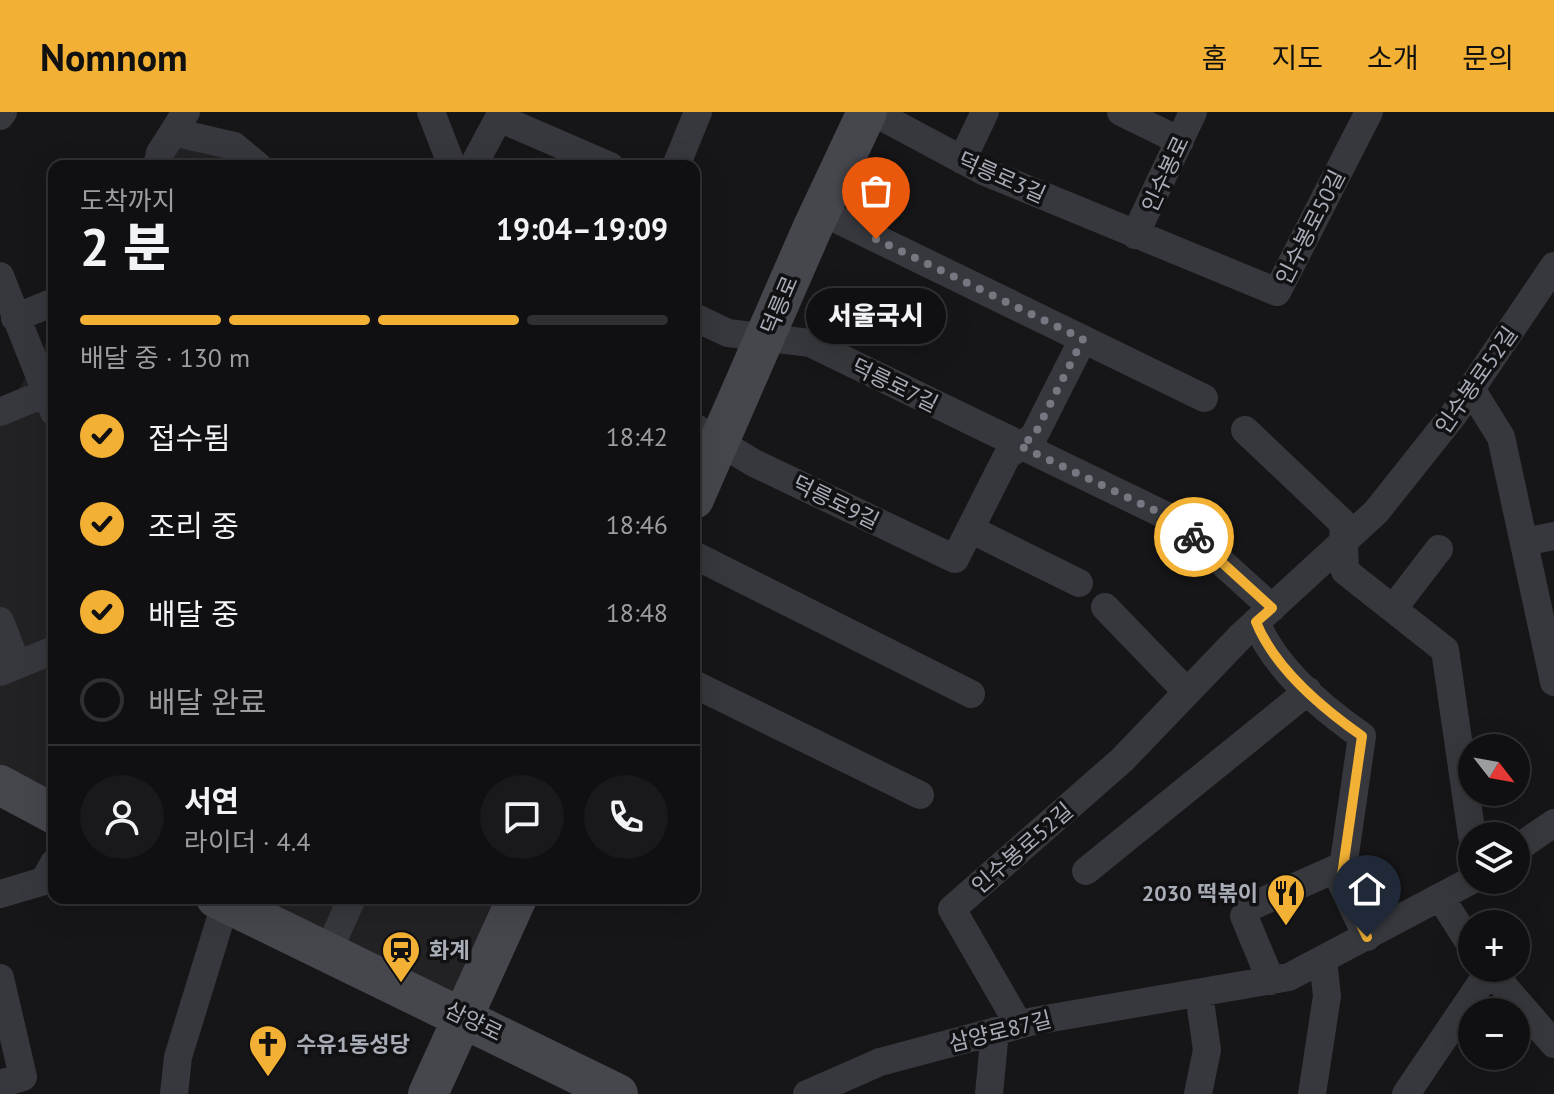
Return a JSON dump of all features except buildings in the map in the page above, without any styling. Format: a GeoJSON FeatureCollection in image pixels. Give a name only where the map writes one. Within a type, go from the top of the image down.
{"type":"FeatureCollection","features":[{"type":"Feature","properties":{"kind":"main road","name":"덕릉로"},"geometry":{"type":"LineString","coordinates":[[700,469],[707,434],[765,338],[820,211],[870,112]]}},
{"type":"Feature","properties":{"kind":"main road"},"geometry":{"type":"LineString","coordinates":[[0,785],[48,811]]}},
{"type":"Feature","properties":{"kind":"main road","name":"삼양로"},"geometry":{"type":"LineString","coordinates":[[231,904],[618,1094]]}},
{"type":"Feature","properties":{"kind":"main road"},"geometry":{"type":"LineString","coordinates":[[428,1094],[514,904]]}},
{"type":"Feature","properties":{"kind":"street"},"geometry":{"type":"LineString","coordinates":[[431,112],[450,160]]}},
{"type":"Feature","properties":{"kind":"street"},"geometry":{"type":"LineString","coordinates":[[678,160],[698,112]]}},
{"type":"Feature","properties":{"kind":"street","name":"덕릉로3길"},"geometry":{"type":"LineString","coordinates":[[870,112],[962,160],[1135,235]]}},
{"type":"Feature","properties":{"kind":"street"},"geometry":{"type":"LineString","coordinates":[[962,160],[985,112]]}},
{"type":"Feature","properties":{"kind":"street"},"geometry":{"type":"LineString","coordinates":[[1121,112],[1180,141]]}},
{"type":"Feature","properties":{"kind":"street","name":"인수봉로"},"geometry":{"type":"LineString","coordinates":[[1135,235],[1193,112]]}},
{"type":"Feature","properties":{"kind":"street","name":"인수봉로50길"},"geometry":{"type":"LineString","coordinates":[[1135,235],[1277,292],[1369,112]]}},
{"type":"Feature","properties":{"kind":"street"},"geometry":{"type":"LineString","coordinates":[[476,160],[500,115],[597,160]]}},
{"type":"Feature","properties":{"kind":"street"},"geometry":{"type":"LineString","coordinates":[[158,160],[160,153],[184,123],[234,146],[251,160]]}},
{"type":"Feature","properties":{"kind":"street"},"geometry":{"type":"LineString","coordinates":[[820,211],[1204,398]]}},
{"type":"Feature","properties":{"kind":"street"},"geometry":{"type":"LineString","coordinates":[[0,276],[48,397]]}},
{"type":"Feature","properties":{"kind":"street","name":"인수봉로52길"},"geometry":{"type":"LineString","coordinates":[[1007,1028],[952,909],[1122,760],[1264,615],[1376,512],[1550,283]]}},
{"type":"Feature","properties":{"kind":"street"},"geometry":{"type":"LineString","coordinates":[[15,318],[48,304]]}},
{"type":"Feature","properties":{"kind":"street","name":"덕릉로7길"},"geometry":{"type":"LineString","coordinates":[[700,320],[728,333],[810,343],[1175,520],[1264,615]]}},
{"type":"Feature","properties":{"kind":"street"},"geometry":{"type":"LineString","coordinates":[[1079,583],[970,529],[1007,456],[1034,436],[1083,339]]}},
{"type":"Feature","properties":{"kind":"street"},"geometry":{"type":"LineString","coordinates":[[1471,389],[1501,437],[1554,682]]}},
{"type":"Feature","properties":{"kind":"street"},"geometry":{"type":"LineString","coordinates":[[0,412],[48,402]]}},
{"type":"Feature","properties":{"kind":"street"},"geometry":{"type":"LineString","coordinates":[[1245,430],[1343,523],[1345,571],[1445,650],[1470,822]]}},
{"type":"Feature","properties":{"kind":"street","name":"덕릉로9길"},"geometry":{"type":"LineString","coordinates":[[707,434],[754,463],[955,559],[970,529]]}},
{"type":"Feature","properties":{"kind":"street"},"geometry":{"type":"LineString","coordinates":[[1524,542],[1554,536]]}},
{"type":"Feature","properties":{"kind":"street"},"geometry":{"type":"LineString","coordinates":[[1393,609],[1439,549]]}},
{"type":"Feature","properties":{"kind":"street"},"geometry":{"type":"LineString","coordinates":[[700,558],[971,694]]}},
{"type":"Feature","properties":{"kind":"street"},"geometry":{"type":"LineString","coordinates":[[1105,607],[1187,692]]}},
{"type":"Feature","properties":{"kind":"street"},"geometry":{"type":"LineString","coordinates":[[1264,615],[1263,639],[1322,708],[1362,736],[1341,882],[1367,937]]}},
{"type":"Feature","properties":{"kind":"street"},"geometry":{"type":"LineString","coordinates":[[0,621],[8,668],[48,652]]}},
{"type":"Feature","properties":{"kind":"street"},"geometry":{"type":"LineString","coordinates":[[700,687],[920,795]]}},
{"type":"Feature","properties":{"kind":"street"},"geometry":{"type":"LineString","coordinates":[[1086,871],[1308,691]]}},
{"type":"Feature","properties":{"kind":"street"},"geometry":{"type":"LineString","coordinates":[[1530,839],[1554,823]]}},
{"type":"Feature","properties":{"kind":"street"},"geometry":{"type":"LineString","coordinates":[[1271,981],[1244,916],[1250,907],[1344,865]]}},
{"type":"Feature","properties":{"kind":"street"},"geometry":{"type":"LineString","coordinates":[[0,894],[44,881],[48,874]]}},
{"type":"Feature","properties":{"kind":"street","name":"삼양로87길"},"geometry":{"type":"LineString","coordinates":[[807,1094],[880,1062],[1007,1028],[1289,977],[1458,888]]}},
{"type":"Feature","properties":{"kind":"street"},"geometry":{"type":"LineString","coordinates":[[1441,898],[1458,925]]}},
{"type":"Feature","properties":{"kind":"street","name":"삼양로"},"geometry":{"type":"LineString","coordinates":[[174,1094],[178,1057],[222,904]]}},
{"type":"Feature","properties":{"kind":"street"},"geometry":{"type":"LineString","coordinates":[[328,952],[349,904]]}},
{"type":"Feature","properties":{"kind":"street"},"geometry":{"type":"LineString","coordinates":[[1319,1090],[1327,996],[1323,960]]}},
{"type":"Feature","properties":{"kind":"street"},"geometry":{"type":"LineString","coordinates":[[0,978],[23,1077],[0,1084]]}},
{"type":"Feature","properties":{"kind":"street"},"geometry":{"type":"LineString","coordinates":[[1406,1094],[1480,982]]}},
{"type":"Feature","properties":{"kind":"street"},"geometry":{"type":"LineString","coordinates":[[1500,982],[1554,1044]]}},
{"type":"Feature","properties":{"kind":"street"},"geometry":{"type":"LineString","coordinates":[[1198,1094],[1207,1050],[1199,994]]}},
{"type":"Feature","properties":{"kind":"street"},"geometry":{"type":"LineString","coordinates":[[989,1094],[1007,1028]]}},
{"type":"Feature","properties":{"kind":"shaded area"},"geometry":{"type":"Polygon","coordinates":[[[174,132],[223,160],[157,160],[174,132]]]}},
{"type":"Feature","properties":{"kind":"shaded area"},"geometry":{"type":"Polygon","coordinates":[[[48,340],[48,802],[0,779],[0,420],[48,340]]]}},
{"type":"Feature","properties":{"kind":"shaded area"},"geometry":{"type":"Polygon","coordinates":[[[264,904],[497,904],[455,995],[264,904]]]}},
{"type":"Feature","properties":{"kind":"way so far"},"geometry":{"type":"LineString","coordinates":[[876,239],[1083,339],[1034,436],[1020,446],[1175,520],[1194,537]]}},
{"type":"Feature","properties":{"kind":"place","name":"서울국시"},"geometry":{"type":"Point","coordinates":[876,239]}},
{"type":"Feature","properties":{"kind":"place","name":"2030 떡볶이"},"geometry":{"type":"Point","coordinates":[1286,927]}},
{"type":"Feature","properties":{"kind":"place","name":"화계"},"geometry":{"type":"Point","coordinates":[401,984]}},
{"type":"Feature","properties":{"kind":"place","name":"수유1동성당"},"geometry":{"type":"Point","coordinates":[268,1078]}},
{"type":"Feature","properties":{"kind":"route"},"geometry":{"type":"LineString","coordinates":[[1194,537],[1272,608],[1256,622],[1263,639],[1322,708],[1362,736],[1341,882],[1367,937]]}}]}
